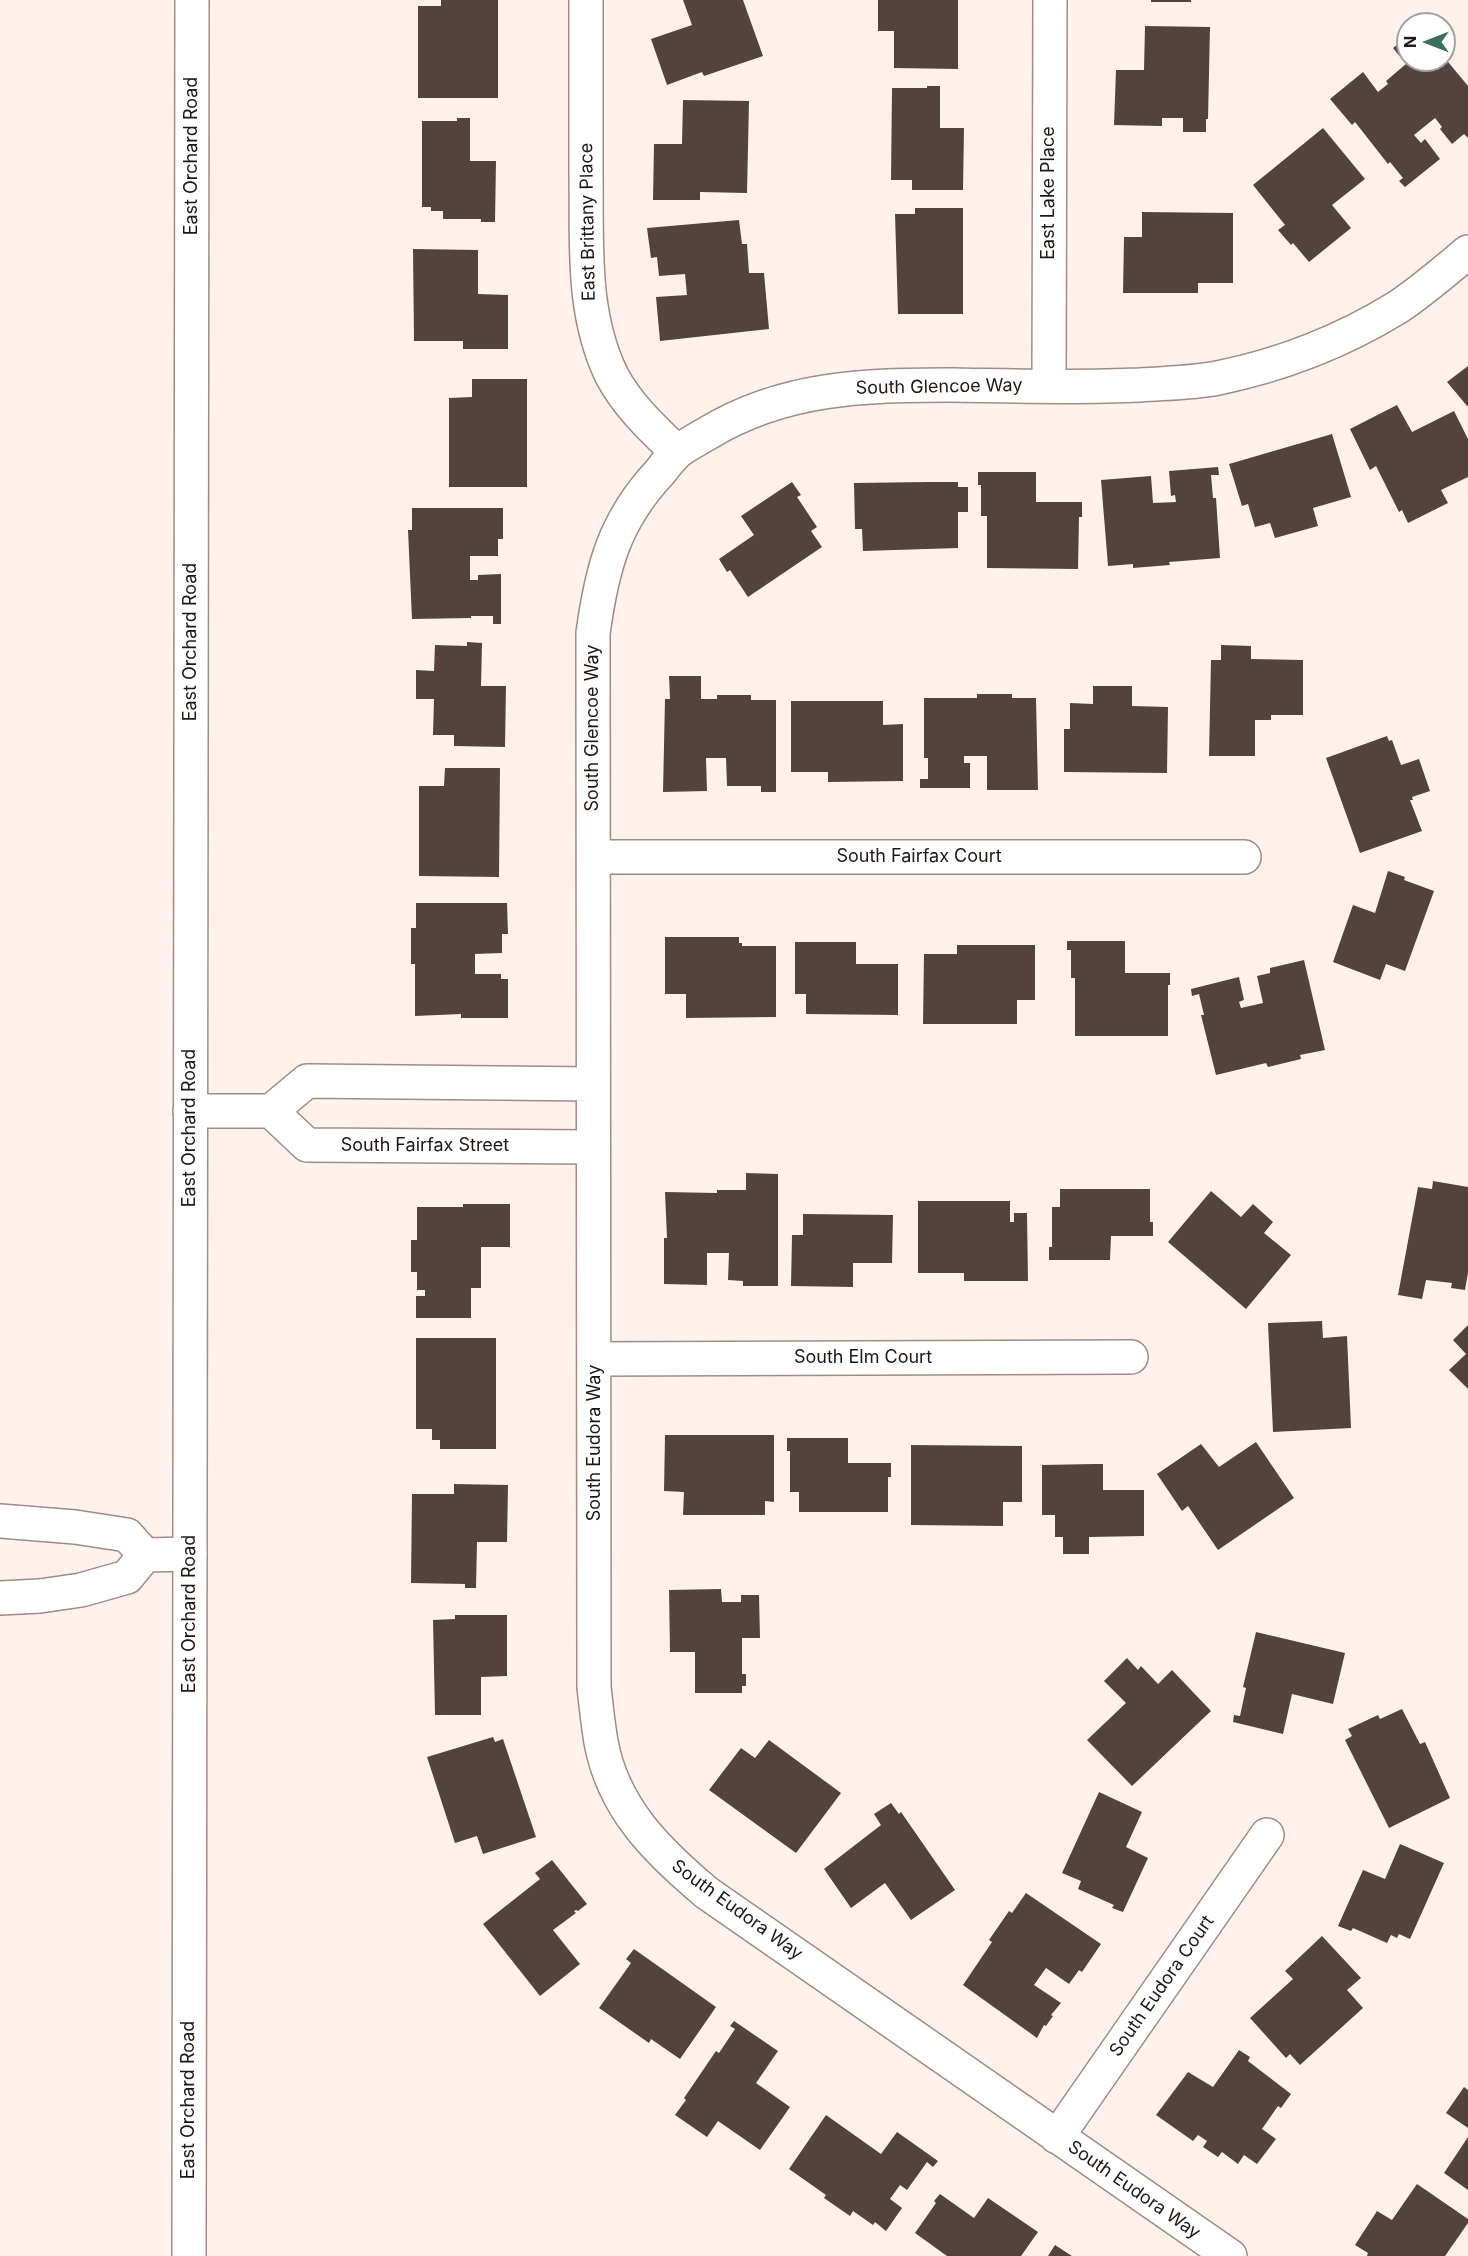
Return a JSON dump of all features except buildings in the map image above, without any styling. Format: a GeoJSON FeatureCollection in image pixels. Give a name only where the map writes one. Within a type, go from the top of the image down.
{"type":"FeatureCollection","features":[{"type":"Feature","properties":{"kind":"street","name":"East Orchard Road"},"geometry":{"type":"LineString","coordinates":[[189,2256],[192,0]]}},
{"type":"Feature","properties":{"kind":"street","name":"East Brittany Place"},"geometry":{"type":"LineString","coordinates":[[586,0],[586,247],[589,305],[600,345],[612,376],[627,399],[649,425],[677,452]]}},
{"type":"Feature","properties":{"kind":"street","name":"East Lake Place"},"geometry":{"type":"LineString","coordinates":[[1048,386],[1050,0]]}},
{"type":"Feature","properties":{"kind":"street","name":"South Glencoe Way"},"geometry":{"type":"LineString","coordinates":[[594,1147],[593,633],[598,592],[607,558],[622,522],[645,488],[677,452],[730,420],[766,404],[804,394],[895,385],[1048,386],[1167,383],[1216,378],[1266,366],[1308,352],[1398,307],[1468,252]]}},
{"type":"Feature","properties":{"kind":"street","name":"South Fairfax Court"},"geometry":{"type":"LineString","coordinates":[[594,857],[1244,857]]}},
{"type":"Feature","properties":{"kind":"street"},"geometry":{"type":"LineString","coordinates":[[190,1111],[270,1111],[308,1081],[594,1084]]}},
{"type":"Feature","properties":{"kind":"street","name":"South Fairfax Street"},"geometry":{"type":"LineString","coordinates":[[270,1111],[308,1145],[594,1147]]}},
{"type":"Feature","properties":{"kind":"street","name":"South Eudora Way"},"geometry":{"type":"LineString","coordinates":[[594,1147],[594,1687],[601,1743],[615,1788],[637,1825],[668,1860],[707,1893],[1230,2256]]}},
{"type":"Feature","properties":{"kind":"street","name":"South Elm Court"},"geometry":{"type":"LineString","coordinates":[[595,1359],[1131,1357]]}},
{"type":"Feature","properties":{"kind":"street"},"geometry":{"type":"LineString","coordinates":[[0,1521],[75,1527],[127,1535],[145,1555],[190,1554]]}},
{"type":"Feature","properties":{"kind":"street"},"geometry":{"type":"LineString","coordinates":[[0,1598],[81,1590],[127,1577],[145,1555]]}},
{"type":"Feature","properties":{"kind":"street","name":"South Eudora Court"},"geometry":{"type":"LineString","coordinates":[[1057,2137],[1267,1835]]}}]}
